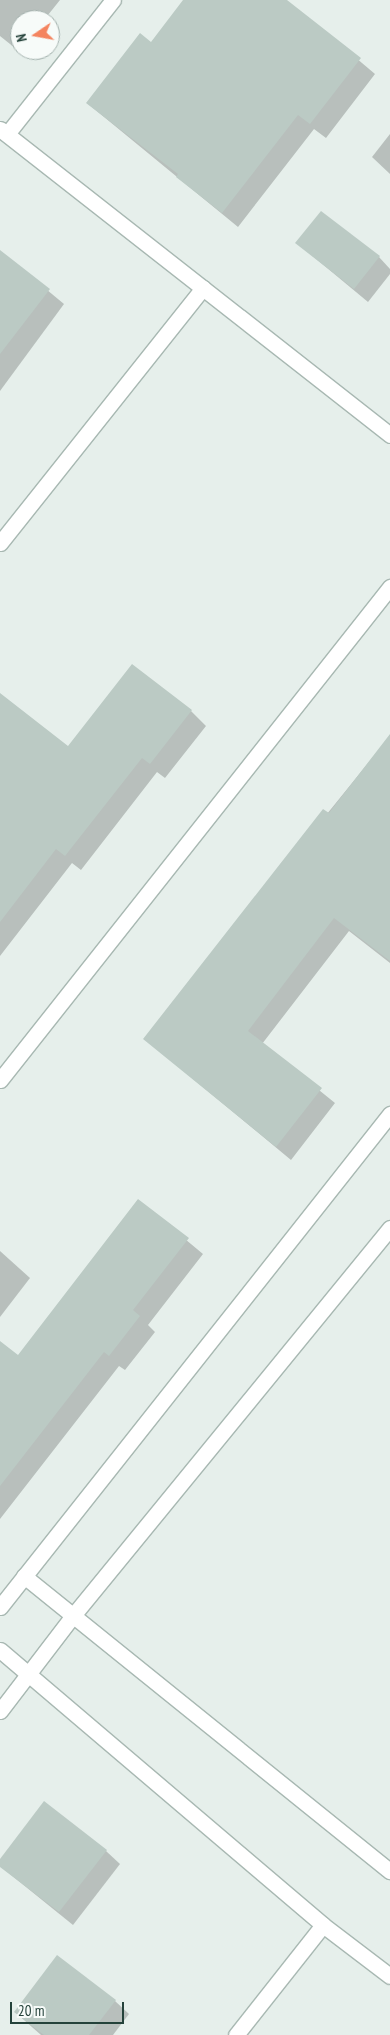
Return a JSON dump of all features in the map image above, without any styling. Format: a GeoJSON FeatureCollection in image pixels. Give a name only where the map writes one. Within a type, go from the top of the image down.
{"type":"FeatureCollection","features":[{"type":"Feature","properties":{"kind":"street"},"geometry":{"type":"LineString","coordinates":[[113,0],[3,131],[390,435]]}},
{"type":"Feature","properties":{"kind":"street"},"geometry":{"type":"LineString","coordinates":[[0,543],[203,288]]}},
{"type":"Feature","properties":{"kind":"street"},"geometry":{"type":"LineString","coordinates":[[0,1080],[390,586]]}},
{"type":"Feature","properties":{"kind":"street"},"geometry":{"type":"LineString","coordinates":[[0,1607],[390,1114]]}},
{"type":"Feature","properties":{"kind":"street"},"geometry":{"type":"LineString","coordinates":[[0,1710],[71,1618],[390,1228]]}},
{"type":"Feature","properties":{"kind":"street"},"geometry":{"type":"LineString","coordinates":[[24,1576],[71,1618],[390,1872]]}},
{"type":"Feature","properties":{"kind":"street"},"geometry":{"type":"LineString","coordinates":[[0,1650],[323,1925],[390,1976]]}},
{"type":"Feature","properties":{"kind":"street"},"geometry":{"type":"LineString","coordinates":[[236,2035],[323,1925]]}},
{"type":"Feature","properties":{"kind":"building"},"geometry":{"type":"Polygon","coordinates":[[[183,0],[287,0],[361,58],[310,124],[298,115],[222,213],[176,177],[178,174],[86,103],[140,33],[151,42],[183,0]]]}},
{"type":"Feature","properties":{"kind":"building"},"geometry":{"type":"Polygon","coordinates":[[[321,211],[380,256],[354,289],[295,243],[321,211]]]}},
{"type":"Feature","properties":{"kind":"building"},"geometry":{"type":"Polygon","coordinates":[[[0,250],[50,289],[0,354],[0,250]]]}},
{"type":"Feature","properties":{"kind":"building"},"geometry":{"type":"Polygon","coordinates":[[[132,664],[192,710],[150,764],[142,758],[65,856],[56,849],[0,922],[0,693],[68,746],[132,664]]]}},
{"type":"Feature","properties":{"kind":"building"},"geometry":{"type":"Polygon","coordinates":[[[390,734],[390,961],[334,918],[248,1031],[322,1088],[276,1147],[143,1039],[323,809],[329,813],[390,734]]]}},
{"type":"Feature","properties":{"kind":"building"},"geometry":{"type":"Polygon","coordinates":[[[138,1199],[189,1238],[133,1310],[140,1316],[109,1356],[104,1352],[0,1486],[0,1341],[18,1355],[138,1199]]]}},
{"type":"Feature","properties":{"kind":"building"},"geometry":{"type":"Polygon","coordinates":[[[44,1801],[107,1850],[59,1912],[0,1867],[0,1859],[44,1801]]]}},
{"type":"Feature","properties":{"kind":"building"},"geometry":{"type":"Polygon","coordinates":[[[57,1955],[116,2000],[89,2035],[44,2035],[14,2012],[57,1955]]]}}]}
